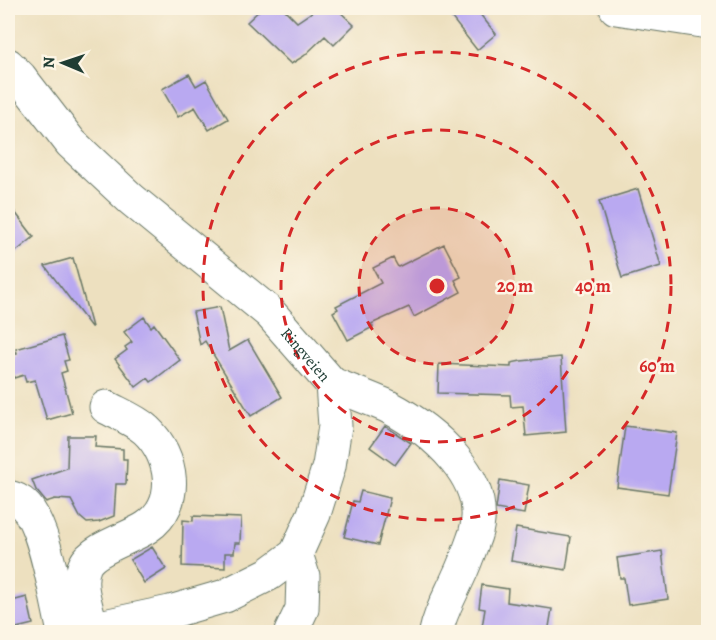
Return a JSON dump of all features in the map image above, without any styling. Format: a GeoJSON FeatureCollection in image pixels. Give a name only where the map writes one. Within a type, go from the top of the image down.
{"type":"FeatureCollection","features":[{"type":"Feature","properties":{"kind":"street"},"geometry":{"type":"LineString","coordinates":[[616,8],[708,22]]}},
{"type":"Feature","properties":{"kind":"street","name":"Ringveien"},"geometry":{"type":"LineString","coordinates":[[12,77],[71,143],[131,199],[270,313],[332,384],[335,426],[329,466],[314,514],[296,554],[269,574],[225,597],[170,612],[77,631]]}},
{"type":"Feature","properties":{"kind":"street"},"geometry":{"type":"LineString","coordinates":[[332,384],[387,406],[413,422],[450,453],[463,469],[475,494],[476,533],[459,577],[444,605],[436,633]]}},
{"type":"Feature","properties":{"kind":"street"},"geometry":{"type":"LineString","coordinates":[[77,631],[83,594],[84,567],[89,559],[99,552],[132,536],[158,518],[164,507],[170,479],[165,457],[147,431],[106,407]]}},
{"type":"Feature","properties":{"kind":"street"},"geometry":{"type":"LineString","coordinates":[[8,497],[25,506],[36,523],[77,631]]}},
{"type":"Feature","properties":{"kind":"street"},"geometry":{"type":"LineString","coordinates":[[291,633],[302,609],[303,576],[296,554]]}},
{"type":"Feature","properties":{"kind":"building"},"geometry":{"type":"Polygon","coordinates":[[[262,8],[283,8],[297,22],[318,8],[336,8],[354,25],[334,45],[325,36],[304,56],[291,64],[247,22],[262,8]]]}},
{"type":"Feature","properties":{"kind":"building"},"geometry":{"type":"Polygon","coordinates":[[[463,8],[475,8],[496,34],[477,50],[451,17],[463,8]]]}},
{"type":"Feature","properties":{"kind":"building"},"geometry":{"type":"Polygon","coordinates":[[[189,74],[196,86],[206,80],[228,119],[209,130],[195,107],[178,117],[162,89],[189,74]]]}},
{"type":"Feature","properties":{"kind":"building"},"geometry":{"type":"Polygon","coordinates":[[[638,189],[661,266],[622,278],[599,201],[638,189]]]}},
{"type":"Feature","properties":{"kind":"building"},"geometry":{"type":"Polygon","coordinates":[[[8,203],[34,237],[8,258],[8,203]]]}},
{"type":"Feature","properties":{"kind":"building"},"geometry":{"type":"Polygon","coordinates":[[[444,244],[461,277],[455,280],[461,292],[414,317],[409,307],[371,324],[373,327],[348,340],[333,312],[338,309],[336,306],[381,283],[373,268],[393,258],[398,267],[444,244]]]}},
{"type":"Feature","properties":{"kind":"building"},"geometry":{"type":"Polygon","coordinates":[[[73,258],[92,327],[45,266],[73,258]]]}},
{"type":"Feature","properties":{"kind":"building"},"geometry":{"type":"Polygon","coordinates":[[[220,307],[229,351],[248,340],[282,397],[251,416],[205,341],[200,345],[193,312],[220,307]]]}},
{"type":"Feature","properties":{"kind":"building"},"geometry":{"type":"Polygon","coordinates":[[[144,317],[151,327],[154,324],[180,360],[151,382],[148,378],[136,387],[115,359],[127,350],[125,347],[132,342],[124,332],[144,317]]]}},
{"type":"Feature","properties":{"kind":"building"},"geometry":{"type":"Polygon","coordinates":[[[62,336],[69,360],[64,361],[67,371],[61,373],[72,413],[47,420],[35,380],[26,382],[24,375],[14,378],[9,356],[17,353],[16,349],[62,336]]]}},
{"type":"Feature","properties":{"kind":"building"},"geometry":{"type":"Polygon","coordinates":[[[561,357],[566,432],[526,436],[523,406],[511,407],[510,395],[438,393],[439,364],[511,367],[511,363],[521,361],[561,357]]]}},
{"type":"Feature","properties":{"kind":"building"},"geometry":{"type":"Polygon","coordinates":[[[385,426],[411,443],[395,465],[370,447],[385,426]]]}},
{"type":"Feature","properties":{"kind":"building"},"geometry":{"type":"Polygon","coordinates":[[[625,426],[677,433],[668,494],[617,487],[625,426]]]}},
{"type":"Feature","properties":{"kind":"building"},"geometry":{"type":"Polygon","coordinates":[[[68,436],[96,436],[95,447],[123,449],[123,459],[127,459],[126,484],[116,484],[114,516],[99,522],[87,523],[80,517],[71,500],[55,499],[46,502],[36,490],[32,480],[67,468],[68,436]]]}},
{"type":"Feature","properties":{"kind":"building"},"geometry":{"type":"Polygon","coordinates":[[[500,480],[529,485],[524,514],[496,509],[500,480]]]}},
{"type":"Feature","properties":{"kind":"building"},"geometry":{"type":"Polygon","coordinates":[[[361,491],[390,498],[378,545],[344,537],[353,501],[358,502],[361,491]]]}},
{"type":"Feature","properties":{"kind":"building"},"geometry":{"type":"Polygon","coordinates":[[[193,516],[241,518],[240,543],[235,543],[234,553],[225,553],[225,568],[182,566],[183,520],[193,521],[193,516]]]}},
{"type":"Feature","properties":{"kind":"building"},"geometry":{"type":"Polygon","coordinates":[[[516,528],[571,537],[566,570],[511,561],[516,528]]]}},
{"type":"Feature","properties":{"kind":"building"},"geometry":{"type":"Polygon","coordinates":[[[152,547],[166,569],[144,583],[130,560],[152,547]]]}},
{"type":"Feature","properties":{"kind":"building"},"geometry":{"type":"Polygon","coordinates":[[[662,551],[668,599],[628,605],[624,578],[620,578],[617,558],[662,551]]]}},
{"type":"Feature","properties":{"kind":"building"},"geometry":{"type":"Polygon","coordinates":[[[482,585],[508,589],[507,602],[552,609],[548,633],[481,633],[485,609],[479,608],[482,585]]]}},
{"type":"Feature","properties":{"kind":"building"},"geometry":{"type":"Polygon","coordinates":[[[27,597],[33,624],[8,630],[8,602],[27,597]]]}}]}
